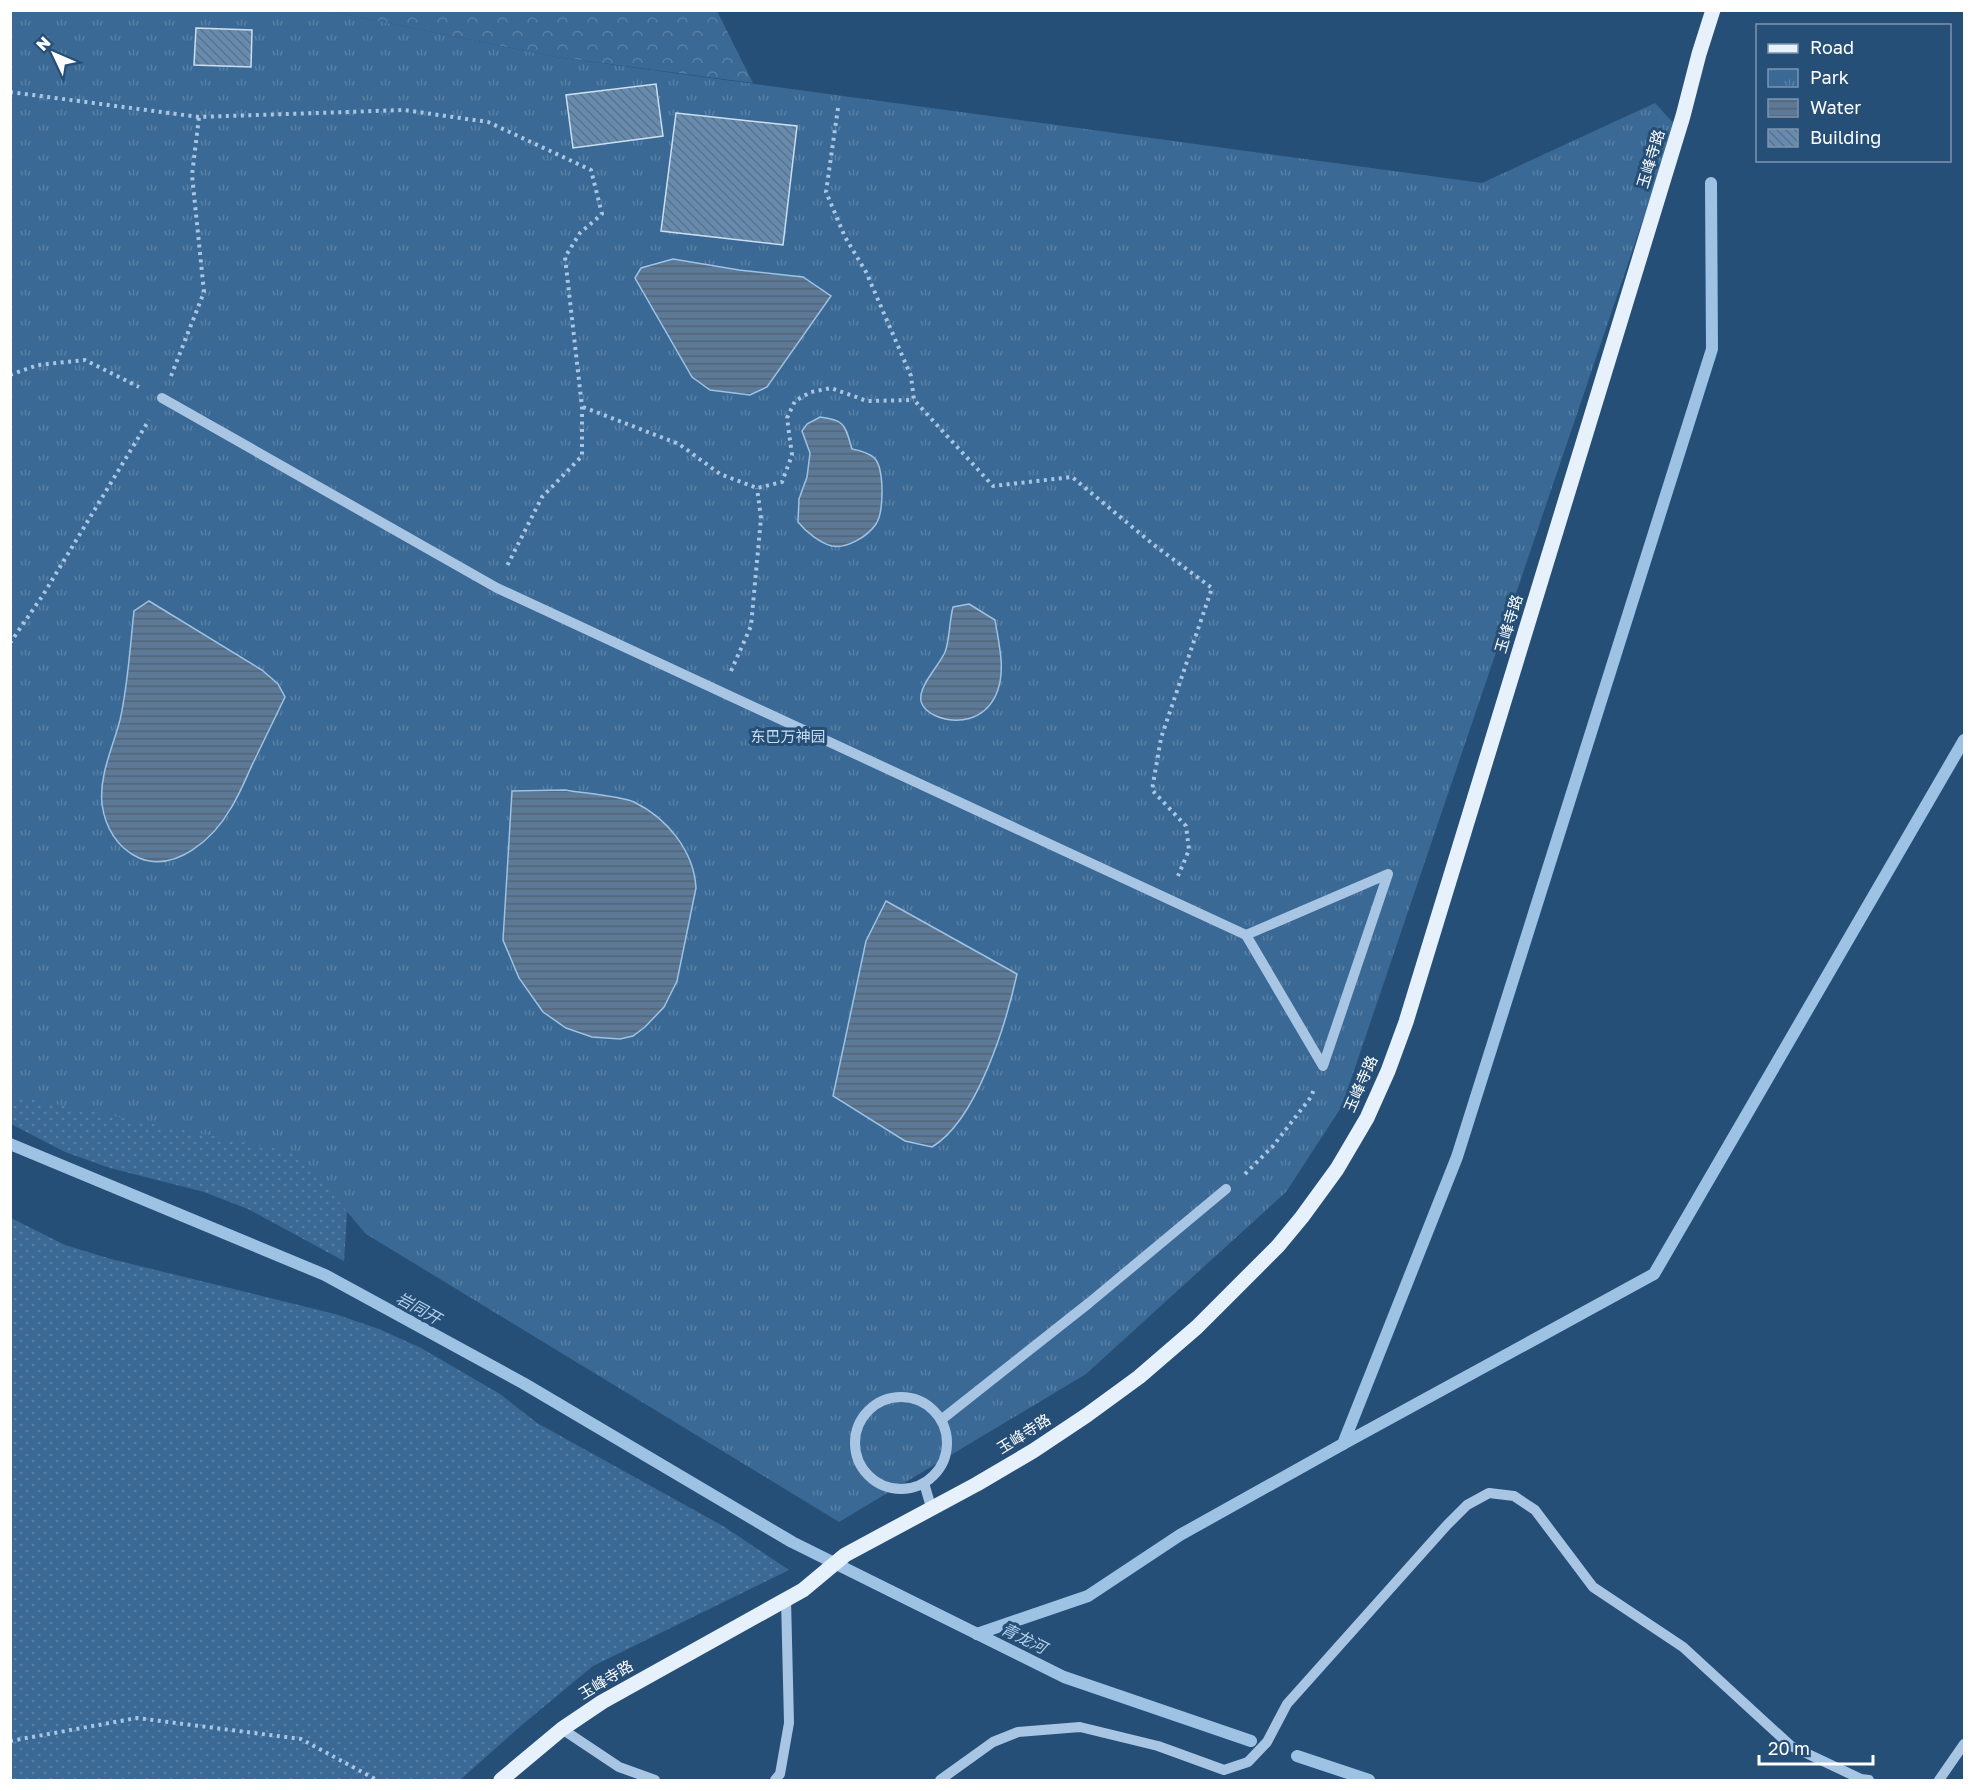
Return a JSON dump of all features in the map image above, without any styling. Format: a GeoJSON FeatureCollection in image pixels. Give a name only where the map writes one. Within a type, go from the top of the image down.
{"type":"FeatureCollection","features":[{"type":"Feature","properties":{"kind":"main road","name":"玉峰寺路"},"geometry":{"type":"LineString","coordinates":[[501,1780],[562,1730],[602,1702],[803,1590],[846,1555],[996,1473],[1087,1415],[1139,1377],[1197,1327],[1278,1246],[1337,1169],[1367,1118],[1406,1022],[1680,127],[1713,10]]}},
{"type":"Feature","properties":{"kind":"street"},"geometry":{"type":"LineString","coordinates":[[162,398],[497,588],[1246,935],[1323,1066]]}},
{"type":"Feature","properties":{"kind":"street"},"geometry":{"type":"LineString","coordinates":[[1246,935],[1388,874],[1323,1066]]}},
{"type":"Feature","properties":{"kind":"street"},"geometry":{"type":"LineString","coordinates":[[941,1420],[1226,1189]]}},
{"type":"Feature","properties":{"kind":"street"},"geometry":{"type":"LineString","coordinates":[[894,1397],[918,1400],[929,1406],[941,1420],[946,1436],[945,1455],[938,1471],[924,1483],[906,1489],[889,1487],[873,1479],[861,1466],[855,1448],[856,1434],[861,1420],[870,1409],[882,1401],[894,1397]]}},
{"type":"Feature","properties":{"kind":"street"},"geometry":{"type":"LineString","coordinates":[[924,1483],[932,1507]]}},
{"type":"Feature","properties":{"kind":"street"},"geometry":{"type":"LineString","coordinates":[[940,1780],[993,1742],[1018,1732],[1080,1727],[1158,1746],[1224,1770],[1248,1762],[1267,1742],[1287,1704],[1409,1567],[1467,1505],[1489,1493],[1514,1496],[1535,1510],[1593,1587],[1683,1647],[1791,1746],[1861,1779],[1869,1780]]}},
{"type":"Feature","properties":{"kind":"street"},"geometry":{"type":"LineString","coordinates":[[786,1599],[789,1723],[777,1777],[790,1780]]}},
{"type":"Feature","properties":{"kind":"street"},"geometry":{"type":"LineString","coordinates":[[562,1730],[619,1767],[656,1780]]}},
{"type":"Feature","properties":{"kind":"street"},"geometry":{"type":"LineString","coordinates":[[1939,1780],[1965,1744]]}},
{"type":"Feature","properties":{"kind":"path"},"geometry":{"type":"LineString","coordinates":[[10,92],[200,117],[404,110],[488,122],[591,170],[602,214],[580,232],[566,257],[582,407],[582,456],[542,497],[497,588]]}},
{"type":"Feature","properties":{"kind":"path"},"geometry":{"type":"LineString","coordinates":[[838,108],[826,192],[845,237],[866,272],[910,376],[914,400],[993,486],[1072,477],[1154,545],[1212,588],[1161,738],[1152,790],[1186,826],[1189,850],[1168,899]]}},
{"type":"Feature","properties":{"kind":"path"},"geometry":{"type":"LineString","coordinates":[[10,375],[38,365],[85,360],[162,398]]}},
{"type":"Feature","properties":{"kind":"path"},"geometry":{"type":"LineString","coordinates":[[582,407],[678,444],[720,474],[757,488],[782,482],[792,455],[787,418],[795,401],[811,392],[831,388],[867,401],[914,400]]}},
{"type":"Feature","properties":{"kind":"path"},"geometry":{"type":"LineString","coordinates":[[722,693],[751,626],[762,518],[757,488]]}},
{"type":"Feature","properties":{"kind":"path"},"geometry":{"type":"LineString","coordinates":[[1226,1189],[1251,1169],[1273,1146],[1311,1096],[1323,1066]]}},
{"type":"Feature","properties":{"kind":"path"},"geometry":{"type":"LineString","coordinates":[[10,1741],[137,1718],[302,1739],[377,1780]]}},
{"type":"Feature","properties":{"kind":"green space","name":"东巴万神园"},"geometry":{"type":"Polygon","coordinates":[[[10,11],[329,11],[556,57],[1482,183],[1655,103],[1675,125],[1342,1106],[1286,1192],[1086,1374],[839,1522],[366,1234],[297,1153],[11,1095],[10,11]]]}},
{"type":"Feature","properties":{"kind":"green space"},"geometry":{"type":"Polygon","coordinates":[[[329,11],[717,11],[753,83],[556,57],[329,11]]]}},
{"type":"Feature","properties":{"kind":"green space"},"geometry":{"type":"Polygon","coordinates":[[[10,865],[352,1133],[344,1261],[248,1209],[204,1192],[110,1168],[65,1152],[11,1124],[10,865]]]}},
{"type":"Feature","properties":{"kind":"green space"},"geometry":{"type":"Polygon","coordinates":[[[11,1218],[65,1245],[111,1259],[335,1314],[379,1329],[421,1348],[500,1394],[537,1423],[723,1526],[789,1570],[593,1666],[460,1780],[11,1780],[11,1218]]]}},
{"type":"Feature","properties":{"kind":"water"},"geometry":{"type":"Polygon","coordinates":[[[673,259],[739,270],[803,277],[831,296],[767,387],[750,395],[710,390],[692,377],[635,278],[641,268],[673,259]]]}},
{"type":"Feature","properties":{"kind":"water"},"geometry":{"type":"Polygon","coordinates":[[[820,417],[840,422],[846,430],[852,449],[876,460],[882,482],[882,502],[876,524],[863,537],[844,546],[832,546],[823,542],[798,522],[799,499],[807,477],[810,453],[802,431],[807,424],[820,417]]]}},
{"type":"Feature","properties":{"kind":"water"},"geometry":{"type":"Polygon","coordinates":[[[149,601],[262,670],[278,684],[285,697],[238,796],[224,819],[215,831],[192,850],[167,861],[139,858],[124,849],[109,829],[102,804],[105,772],[123,707],[134,611],[149,601]]]}},
{"type":"Feature","properties":{"kind":"water"},"geometry":{"type":"Polygon","coordinates":[[[969,604],[995,620],[1001,659],[999,688],[990,705],[977,715],[961,720],[944,719],[927,710],[921,701],[921,695],[945,652],[953,607],[969,604]]]}},
{"type":"Feature","properties":{"kind":"water"},"geometry":{"type":"Polygon","coordinates":[[[565,790],[620,798],[646,809],[668,826],[677,837],[694,874],[696,888],[677,981],[664,1007],[633,1036],[620,1039],[592,1037],[566,1028],[543,1012],[519,978],[503,940],[512,791],[565,790]]]}},
{"type":"Feature","properties":{"kind":"water"},"geometry":{"type":"Polygon","coordinates":[[[886,901],[1017,974],[997,1044],[976,1094],[963,1116],[948,1134],[932,1147],[905,1141],[833,1096],[866,941],[886,901]]]}},
{"type":"Feature","properties":{"kind":"building"},"geometry":{"type":"Polygon","coordinates":[[[196,28],[252,30],[251,67],[194,65],[196,28]]]}},
{"type":"Feature","properties":{"kind":"building"},"geometry":{"type":"Polygon","coordinates":[[[656,84],[663,136],[573,148],[566,95],[656,84]]]}},
{"type":"Feature","properties":{"kind":"building"},"geometry":{"type":"Polygon","coordinates":[[[676,113],[797,126],[783,245],[661,231],[676,113]]]}},
{"type":"Feature","properties":{"kind":"waterway"},"geometry":{"type":"LineString","coordinates":[[977,1634],[1088,1596],[1180,1535],[1343,1444],[1457,1157],[1712,349],[1711,183]]}},
{"type":"Feature","properties":{"kind":"waterway"},"geometry":{"type":"LineString","coordinates":[[1343,1444],[1654,1274],[1964,740]]}},
{"type":"Feature","properties":{"kind":"waterway","name":"岩同开"},"geometry":{"type":"LineString","coordinates":[[10,1144],[325,1275],[523,1383],[792,1542],[1064,1677],[1251,1741]]}},
{"type":"Feature","properties":{"kind":"waterway","name":"青龙河"},"geometry":{"type":"LineString","coordinates":[[1297,1756],[1369,1780]]}}]}
